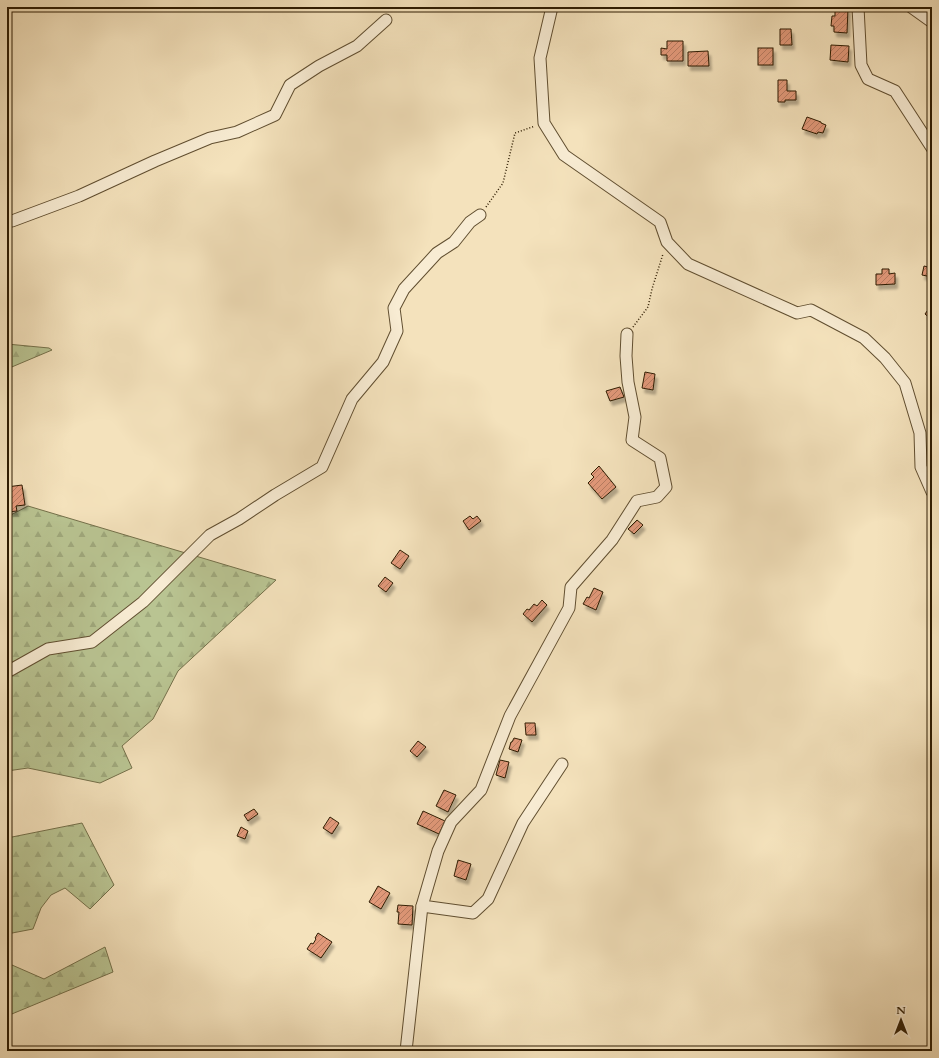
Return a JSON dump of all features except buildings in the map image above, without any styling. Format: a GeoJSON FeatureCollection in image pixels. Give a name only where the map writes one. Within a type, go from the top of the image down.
{"type":"FeatureCollection","features":[{"type":"Feature","properties":{"kind":"street"},"geometry":{"type":"LineString","coordinates":[[552,7],[540,58],[544,123],[564,155],[660,222],[667,242],[688,264],[797,313],[811,310],[864,338],[870,343],[885,358],[905,383],[920,433],[921,467],[932,492]]}},
{"type":"Feature","properties":{"kind":"street"},"geometry":{"type":"LineString","coordinates":[[858,7],[861,65],[868,79],[895,90],[932,148]]}},
{"type":"Feature","properties":{"kind":"street"},"geometry":{"type":"LineString","coordinates":[[911,7],[932,22]]}},
{"type":"Feature","properties":{"kind":"street"},"geometry":{"type":"LineString","coordinates":[[7,221],[12,221],[79,196],[210,138],[237,132],[275,115],[290,85],[319,66],[357,46],[386,20]]}},
{"type":"Feature","properties":{"kind":"street"},"geometry":{"type":"LineString","coordinates":[[7,672],[48,649],[92,642],[143,602],[210,535],[239,519],[275,495],[322,467],[352,399],[383,362],[398,331],[394,308],[404,289],[436,253],[454,242],[470,222],[480,215]]}},
{"type":"Feature","properties":{"kind":"street"},"geometry":{"type":"LineString","coordinates":[[406,1051],[422,906],[438,851],[451,822],[481,790],[510,716],[569,608],[571,587],[612,540],[637,501],[657,498],[666,487],[660,458],[632,440],[635,417],[628,382],[626,356],[627,334]]}},
{"type":"Feature","properties":{"kind":"street"},"geometry":{"type":"LineString","coordinates":[[422,906],[474,913],[488,899],[523,823],[562,764]]}},
{"type":"Feature","properties":{"kind":"path"},"geometry":{"type":"LineString","coordinates":[[480,215],[503,183],[515,133],[544,123]]}},
{"type":"Feature","properties":{"kind":"path"},"geometry":{"type":"LineString","coordinates":[[627,334],[648,307],[652,289],[667,242]]}},
{"type":"Feature","properties":{"kind":"green space"},"geometry":{"type":"Polygon","coordinates":[[[7,344],[49,348],[52,350],[7,369],[7,344]]]}},
{"type":"Feature","properties":{"kind":"green space"},"geometry":{"type":"Polygon","coordinates":[[[28,506],[276,580],[178,671],[153,719],[122,746],[132,768],[100,783],[28,768],[7,771],[7,517],[28,506]]]}},
{"type":"Feature","properties":{"kind":"green space"},"geometry":{"type":"Polygon","coordinates":[[[82,823],[114,885],[90,909],[65,888],[51,895],[41,908],[33,929],[7,934],[7,838],[82,823]]]}},
{"type":"Feature","properties":{"kind":"green space"},"geometry":{"type":"Polygon","coordinates":[[[105,947],[113,972],[7,1016],[7,965],[12,965],[44,979],[105,947]]]}}]}
